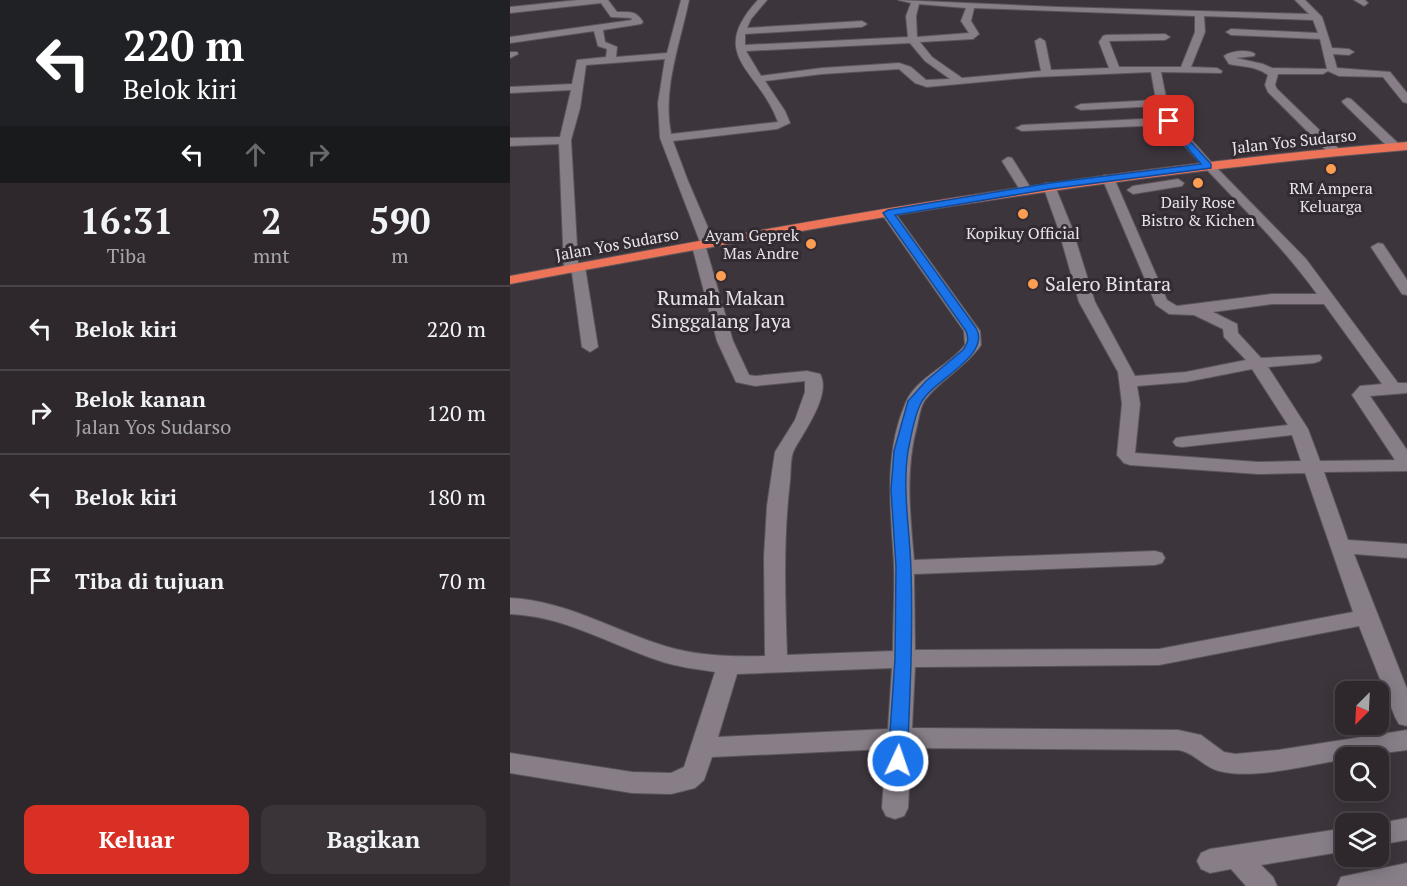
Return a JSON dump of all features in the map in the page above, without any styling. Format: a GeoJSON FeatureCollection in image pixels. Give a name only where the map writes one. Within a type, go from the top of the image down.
{"type":"FeatureCollection","features":[{"type":"Feature","properties":{"kind":"highway","name":"Jalan Yos Sudarso"},"geometry":{"type":"LineString","coordinates":[[510,280],[1050,186],[1208,166],[1401,147]]}},
{"type":"Feature","properties":{"kind":"street"},"geometry":{"type":"LineString","coordinates":[[510,10],[603,0],[614,15],[634,15],[638,22],[510,40]]}},
{"type":"Feature","properties":{"kind":"street"},"geometry":{"type":"LineString","coordinates":[[685,0],[671,56],[664,100],[666,138],[703,245],[722,331],[742,378],[755,381],[807,376],[814,378],[813,392],[804,420],[784,452],[777,506],[774,557],[776,664]]}},
{"type":"Feature","properties":{"kind":"street"},"geometry":{"type":"LineString","coordinates":[[666,138],[784,123],[780,107],[743,58],[740,48],[741,31],[746,19],[763,0]]}},
{"type":"Feature","properties":{"kind":"street"},"geometry":{"type":"LineString","coordinates":[[902,0],[1317,17]]}},
{"type":"Feature","properties":{"kind":"street"},"geometry":{"type":"LineString","coordinates":[[1162,11],[1164,0]]}},
{"type":"Feature","properties":{"kind":"street"},"geometry":{"type":"LineString","coordinates":[[1299,0],[1311,7],[1317,17],[1334,72],[1386,74],[1407,100]]}},
{"type":"Feature","properties":{"kind":"street"},"geometry":{"type":"LineString","coordinates":[[916,1],[909,18],[913,40],[921,53],[962,82]]}},
{"type":"Feature","properties":{"kind":"street"},"geometry":{"type":"LineString","coordinates":[[740,48],[973,36],[966,21],[975,4]]}},
{"type":"Feature","properties":{"kind":"street"},"geometry":{"type":"LineString","coordinates":[[1186,68],[1200,32],[1199,12]]}},
{"type":"Feature","properties":{"kind":"street"},"geometry":{"type":"LineString","coordinates":[[741,31],[862,24]]}},
{"type":"Feature","properties":{"kind":"street"},"geometry":{"type":"LineString","coordinates":[[598,29],[601,44],[612,46],[611,58]]}},
{"type":"Feature","properties":{"kind":"street"},"geometry":{"type":"LineString","coordinates":[[1230,32],[1324,36]]}},
{"type":"Feature","properties":{"kind":"street"},"geometry":{"type":"LineString","coordinates":[[1115,70],[1104,42],[1106,38],[1165,37]]}},
{"type":"Feature","properties":{"kind":"street"},"geometry":{"type":"LineString","coordinates":[[1040,41],[1047,74]]}},
{"type":"Feature","properties":{"kind":"street"},"geometry":{"type":"LineString","coordinates":[[1327,51],[1349,52]]}},
{"type":"Feature","properties":{"kind":"street"},"geometry":{"type":"LineString","coordinates":[[1250,54],[1229,56],[1233,62],[1259,66],[1270,71],[1323,71]]}},
{"type":"Feature","properties":{"kind":"street"},"geometry":{"type":"LineString","coordinates":[[590,347],[575,268],[565,140],[574,108],[581,62],[611,58],[671,56]]}},
{"type":"Feature","properties":{"kind":"street"},"geometry":{"type":"LineString","coordinates":[[759,79],[899,66],[906,67],[923,83],[1115,70],[1186,68],[1217,71]]}},
{"type":"Feature","properties":{"kind":"street"},"geometry":{"type":"LineString","coordinates":[[1155,69],[1162,103],[1169,121],[1208,166],[1301,262],[1322,289],[1326,298],[1400,388]]}},
{"type":"Feature","properties":{"kind":"street"},"geometry":{"type":"LineString","coordinates":[[1270,71],[1273,74],[1270,85],[1272,90],[1284,99],[1336,153]]}},
{"type":"Feature","properties":{"kind":"street"},"geometry":{"type":"LineString","coordinates":[[804,74],[808,82],[819,83]]}},
{"type":"Feature","properties":{"kind":"street"},"geometry":{"type":"LineString","coordinates":[[830,82],[913,75]]}},
{"type":"Feature","properties":{"kind":"street"},"geometry":{"type":"LineString","coordinates":[[510,90],[576,87]]}},
{"type":"Feature","properties":{"kind":"street"},"geometry":{"type":"LineString","coordinates":[[1347,101],[1401,147]]}},
{"type":"Feature","properties":{"kind":"street"},"geometry":{"type":"LineString","coordinates":[[1081,106],[1162,103]]}},
{"type":"Feature","properties":{"kind":"street"},"geometry":{"type":"LineString","coordinates":[[1022,128],[1169,121]]}},
{"type":"Feature","properties":{"kind":"street"},"geometry":{"type":"LineString","coordinates":[[510,142],[565,140]]}},
{"type":"Feature","properties":{"kind":"street"},"geometry":{"type":"LineString","coordinates":[[1008,161],[1026,190]]}},
{"type":"Feature","properties":{"kind":"street"},"geometry":{"type":"LineString","coordinates":[[1150,173],[1158,186]]}},
{"type":"Feature","properties":{"kind":"street"},"geometry":{"type":"LineString","coordinates":[[1108,178],[1161,302],[1174,311],[1197,310],[1272,299],[1326,298]]}},
{"type":"Feature","properties":{"kind":"street"},"geometry":{"type":"LineString","coordinates":[[1133,190],[1178,183]]}},
{"type":"Feature","properties":{"kind":"street"},"geometry":{"type":"LineString","coordinates":[[1050,186],[1087,302],[1126,372],[1131,404],[1125,448],[1130,459],[1237,468],[1315,468],[1407,464]]}},
{"type":"Feature","properties":{"kind":"street"},"geometry":{"type":"LineString","coordinates":[[888,213],[974,337],[973,345],[968,353],[922,392],[911,408],[901,451],[898,490],[904,567],[904,659],[895,808]]}},
{"type":"Feature","properties":{"kind":"street"},"geometry":{"type":"LineString","coordinates":[[1378,247],[1407,291]]}},
{"type":"Feature","properties":{"kind":"street"},"geometry":{"type":"LineString","coordinates":[[1197,310],[1231,327],[1230,334],[1257,363],[1299,429],[1315,468],[1366,617],[1407,717]]}},
{"type":"Feature","properties":{"kind":"street"},"geometry":{"type":"LineString","coordinates":[[1127,382],[1186,377],[1257,363],[1314,358]]}},
{"type":"Feature","properties":{"kind":"street"},"geometry":{"type":"LineString","coordinates":[[1400,388],[1366,390],[1361,395],[1407,464]]}},
{"type":"Feature","properties":{"kind":"street"},"geometry":{"type":"LineString","coordinates":[[1182,442],[1252,432],[1299,429]]}},
{"type":"Feature","properties":{"kind":"street"},"geometry":{"type":"LineString","coordinates":[[1341,546],[1407,551]]}},
{"type":"Feature","properties":{"kind":"street"},"geometry":{"type":"LineString","coordinates":[[904,567],[1155,558]]}},
{"type":"Feature","properties":{"kind":"street"},"geometry":{"type":"LineString","coordinates":[[510,606],[535,607],[569,615],[666,656],[728,666],[904,659],[1159,657],[1366,617]]}},
{"type":"Feature","properties":{"kind":"street"},"geometry":{"type":"LineString","coordinates":[[510,763],[559,769],[616,782],[657,784],[686,782],[692,778],[703,748],[728,666]]}},
{"type":"Feature","properties":{"kind":"street"},"geometry":{"type":"LineString","coordinates":[[703,748],[899,738],[1178,740],[1192,742],[1218,761],[1235,764],[1278,760],[1407,740]]}},
{"type":"Feature","properties":{"kind":"street"},"geometry":{"type":"LineString","coordinates":[[1389,832],[1407,829]]}},
{"type":"Feature","properties":{"kind":"street"},"geometry":{"type":"LineString","coordinates":[[1210,861],[1335,841]]}},
{"type":"Feature","properties":{"kind":"street"},"geometry":{"type":"LineString","coordinates":[[1238,857],[1263,886]]}},
{"type":"Feature","properties":{"kind":"street"},"geometry":{"type":"LineString","coordinates":[[1351,886],[1407,874]]}},
{"type":"Feature","properties":{"kind":"place","name":"RM Ampera Keluarga"},"geometry":{"type":"Point","coordinates":[1331,169]}},
{"type":"Feature","properties":{"kind":"place","name":"Daily Rose Bistro & Kichen"},"geometry":{"type":"Point","coordinates":[1198,183]}},
{"type":"Feature","properties":{"kind":"place","name":"Kopikuy Official"},"geometry":{"type":"Point","coordinates":[1023,214]}},
{"type":"Feature","properties":{"kind":"place","name":"Ayam Geprek Mas Andre"},"geometry":{"type":"Point","coordinates":[811,244]}},
{"type":"Feature","properties":{"kind":"place","name":"Rumah Makan Singgalang Jaya"},"geometry":{"type":"Point","coordinates":[721,276]}},
{"type":"Feature","properties":{"kind":"place","name":"Salero Bintara"},"geometry":{"type":"Point","coordinates":[1033,284]}},
{"type":"Feature","properties":{"kind":"route"},"geometry":{"type":"LineString","coordinates":[[898,761],[904,659],[904,567],[898,490],[901,451],[911,408],[915,401],[930,384],[968,353],[973,345],[974,337],[888,213],[1050,186],[1208,166],[1169,121]]}}]}
